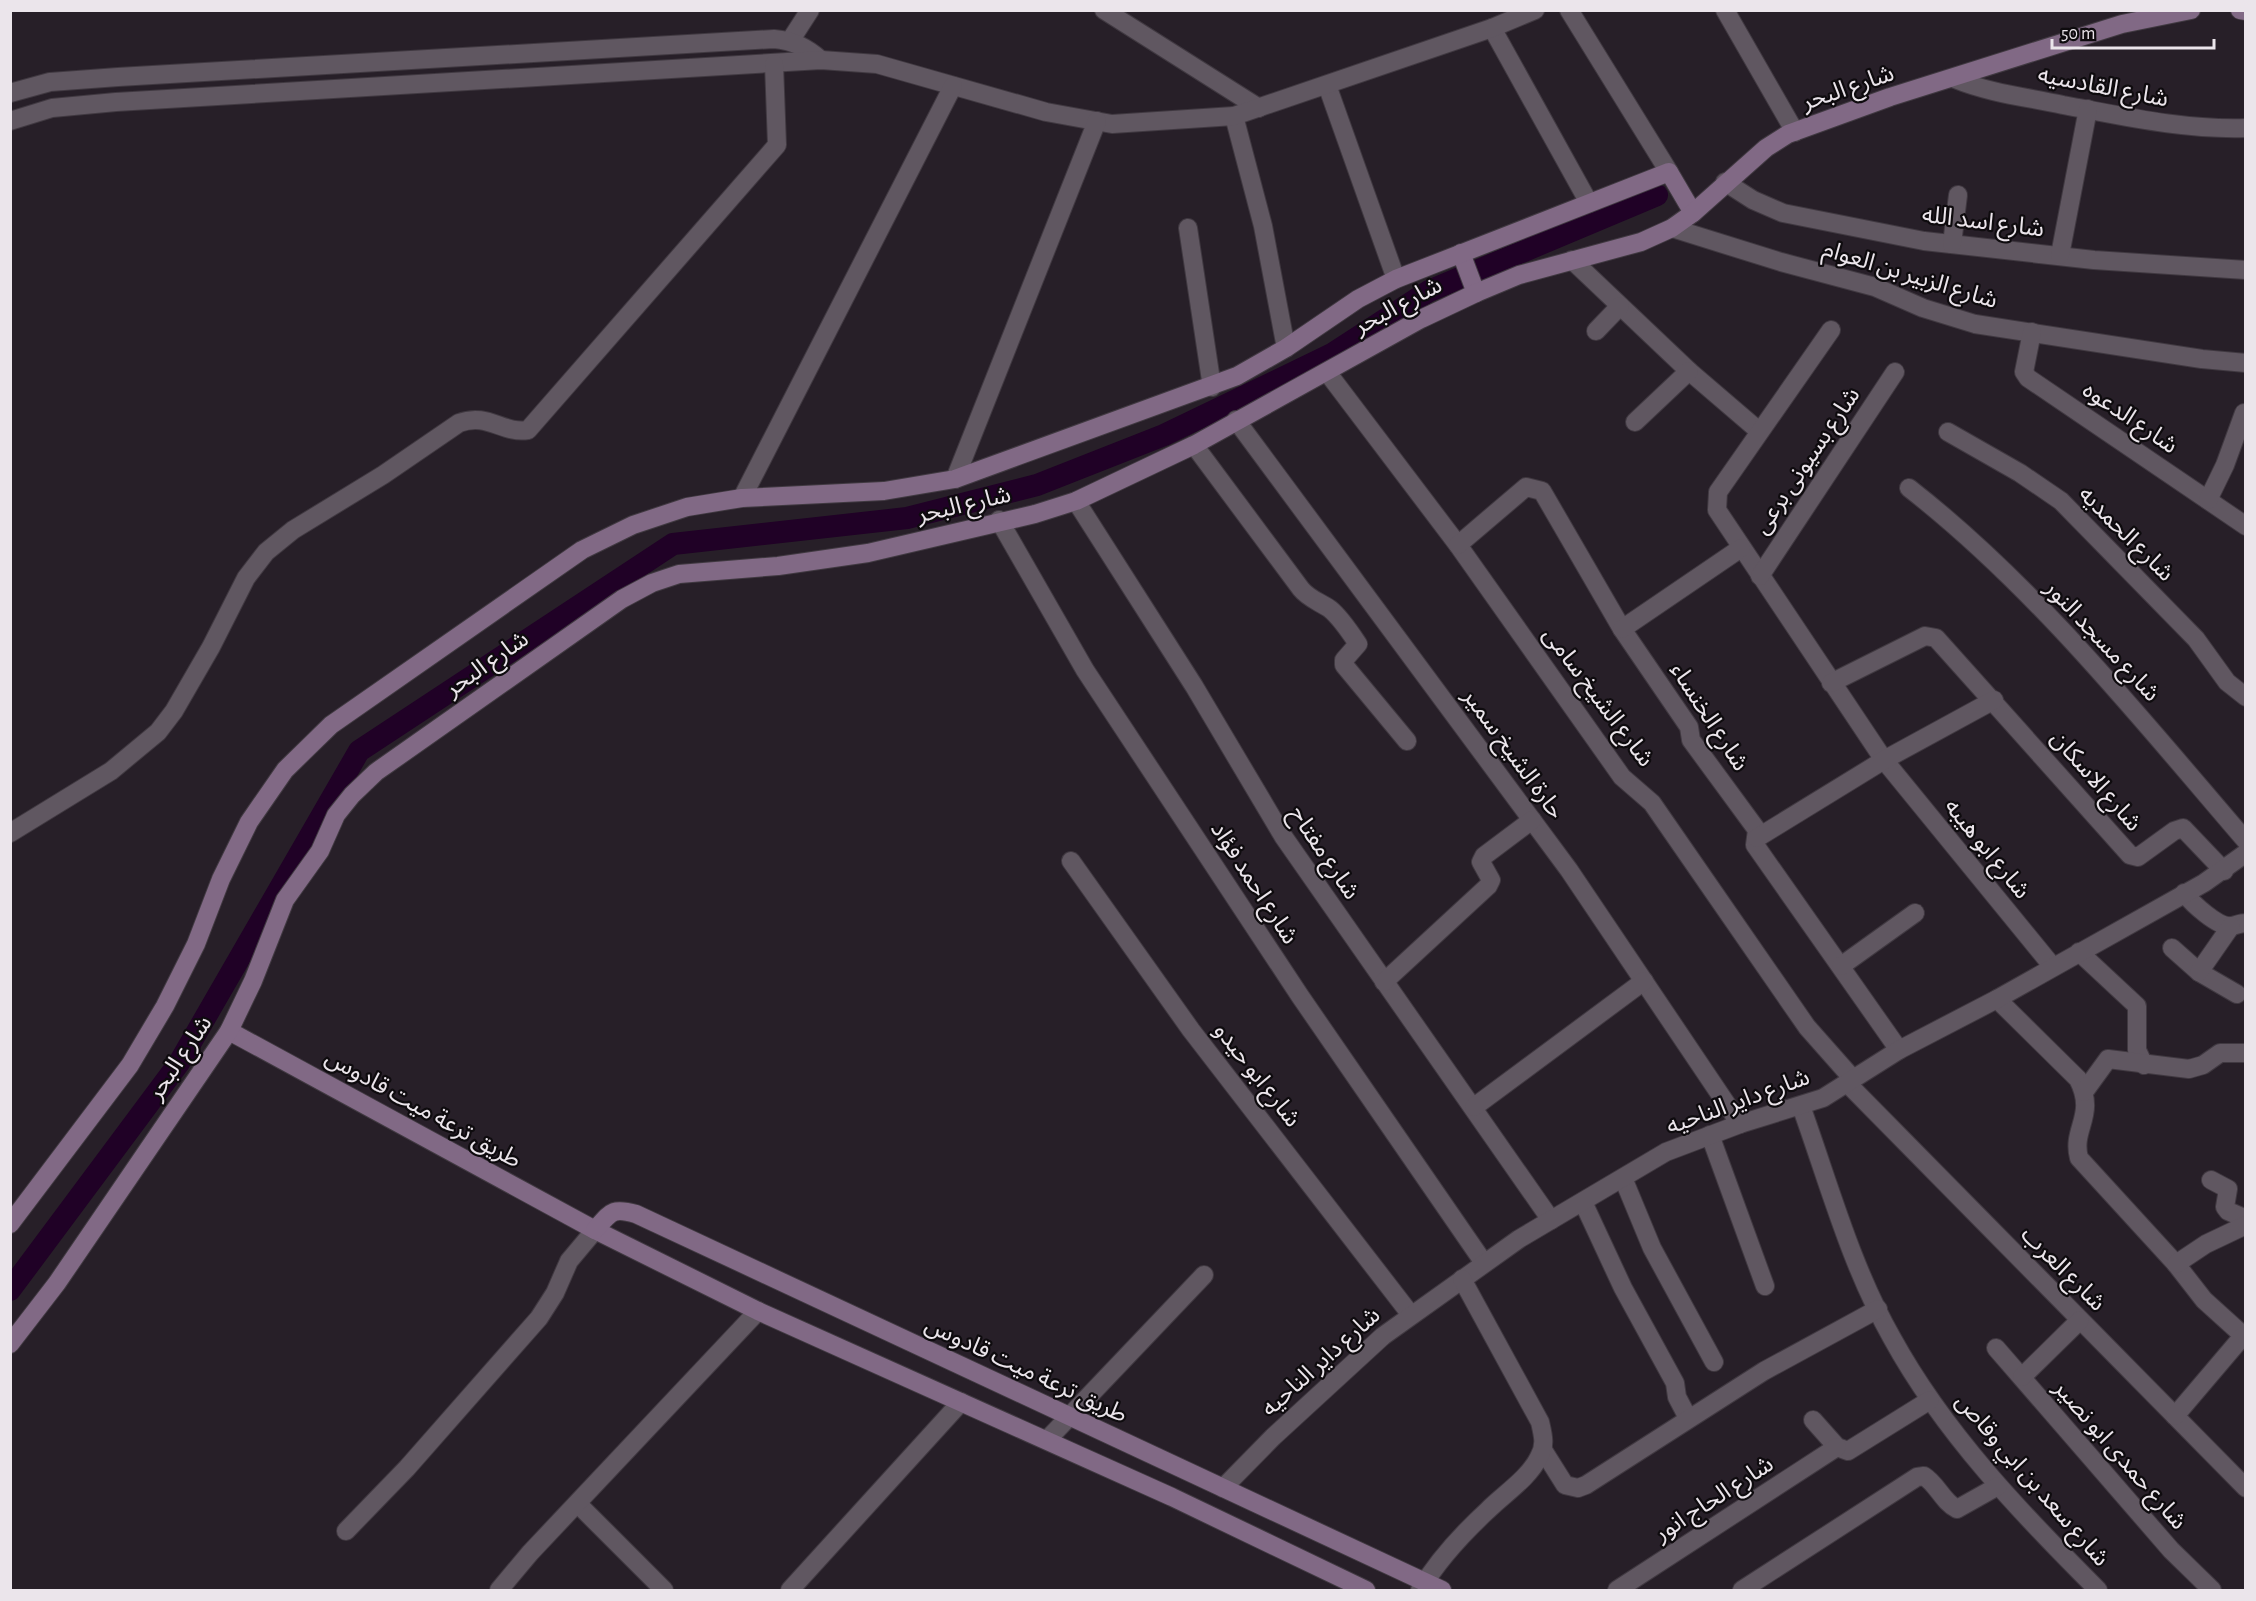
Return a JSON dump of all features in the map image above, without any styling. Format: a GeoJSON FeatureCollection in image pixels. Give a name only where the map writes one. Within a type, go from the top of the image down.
{"type":"FeatureCollection","features":[{"type":"Feature","properties":{"kind":"street"},"geometry":{"type":"LineString","coordinates":[[790,41],[810,10]]}},
{"type":"Feature","properties":{"kind":"street"},"geometry":{"type":"LineString","coordinates":[[1104,10],[1259,108]]}},
{"type":"Feature","properties":{"kind":"street"},"geometry":{"type":"LineString","coordinates":[[10,121],[52,108],[116,102],[820,60],[877,64],[1046,112],[1112,124],[1234,116],[1492,28],[1535,10]]}},
{"type":"Feature","properties":{"kind":"street"},"geometry":{"type":"LineString","coordinates":[[1569,10],[1693,213]]}},
{"type":"Feature","properties":{"kind":"street"},"geometry":{"type":"LineString","coordinates":[[1725,10],[1795,132]]}},
{"type":"Feature","properties":{"kind":"street","name":"شارع البحر"},"geometry":{"type":"LineString","coordinates":[[10,1344],[57,1283],[229,1031],[253,981],[285,900],[320,851],[336,815],[352,795],[376,772],[622,599],[652,583],[679,574],[778,566],[868,552],[999,520],[1035,514],[1076,501],[1194,445],[1421,319],[1474,287],[1641,242],[1672,228],[1693,213],[1725,182],[1766,148],[1795,132],[1890,97],[1955,79],[2122,24],[2191,10]]}},
{"type":"Feature","properties":{"kind":"street"},"geometry":{"type":"LineString","coordinates":[[2240,10],[2246,11]]}},
{"type":"Feature","properties":{"kind":"street"},"geometry":{"type":"LineString","coordinates":[[1492,28],[1589,203]]}},
{"type":"Feature","properties":{"kind":"street"},"geometry":{"type":"LineString","coordinates":[[10,93],[50,82],[118,77],[762,40],[790,41],[807,48],[820,60]]}},
{"type":"Feature","properties":{"kind":"street"},"geometry":{"type":"LineString","coordinates":[[10,833],[111,771],[158,732],[174,711],[211,647],[246,578],[266,552],[292,530],[383,475],[459,423],[470,419],[496,422],[514,432],[528,430],[777,145],[774,64]]}},
{"type":"Feature","properties":{"kind":"street","name":"شارع القادسيه"},"geometry":{"type":"LineString","coordinates":[[1955,79],[1996,92],[2185,127],[2246,128]]}},
{"type":"Feature","properties":{"kind":"street"},"geometry":{"type":"LineString","coordinates":[[1327,85],[1396,279]]}},
{"type":"Feature","properties":{"kind":"street"},"geometry":{"type":"LineString","coordinates":[[742,498],[953,86]]}},
{"type":"Feature","properties":{"kind":"street"},"geometry":{"type":"LineString","coordinates":[[2060,255],[2088,109]]}},
{"type":"Feature","properties":{"kind":"street"},"geometry":{"type":"LineString","coordinates":[[1234,116],[1263,226],[1286,348]]}},
{"type":"Feature","properties":{"kind":"street"},"geometry":{"type":"LineString","coordinates":[[955,479],[1096,121]]}},
{"type":"Feature","properties":{"kind":"street","name":"شارع البحر"},"geometry":{"type":"LineString","coordinates":[[10,1224],[130,1065],[165,1006],[196,944],[222,879],[249,822],[285,770],[331,725],[582,550],[633,525],[687,507],[742,498],[884,490],[955,479],[1212,387],[1286,348],[1358,299],[1396,279],[1462,258],[1589,203],[1669,172]]}},
{"type":"Feature","properties":{"kind":"street","name":"شارع اسد الله"},"geometry":{"type":"LineString","coordinates":[[1725,182],[1753,200],[1783,213],[1924,241],[2246,270]]}},
{"type":"Feature","properties":{"kind":"street"},"geometry":{"type":"LineString","coordinates":[[1952,244],[1958,195]]}},
{"type":"Feature","properties":{"kind":"street"},"geometry":{"type":"LineString","coordinates":[[1188,228],[1212,387]]}},
{"type":"Feature","properties":{"kind":"street","name":"شارع الزبير بن العوام"},"geometry":{"type":"LineString","coordinates":[[1672,228],[1781,262],[1875,287],[1923,308],[1975,324],[2202,359],[2246,363]]}},
{"type":"Feature","properties":{"kind":"street"},"geometry":{"type":"LineString","coordinates":[[1462,258],[1474,287]]}},
{"type":"Feature","properties":{"kind":"street"},"geometry":{"type":"LineString","coordinates":[[1572,260],[1689,371],[1759,431]]}},
{"type":"Feature","properties":{"kind":"street"},"geometry":{"type":"LineString","coordinates":[[1596,331],[1620,306]]}},
{"type":"Feature","properties":{"kind":"street"},"geometry":{"type":"LineString","coordinates":[[1831,330],[1718,492],[1717,510],[1884,760]]}},
{"type":"Feature","properties":{"kind":"street","name":"شارع الدعوه"},"geometry":{"type":"LineString","coordinates":[[2032,332],[2025,375],[2246,526]]}},
{"type":"Feature","properties":{"kind":"street"},"geometry":{"type":"LineString","coordinates":[[1635,422],[1689,371]]}},
{"type":"Feature","properties":{"kind":"street","name":"شارع الشيخ سامى"},"geometry":{"type":"LineString","coordinates":[[1327,372],[1458,545],[1622,777],[1652,803],[1807,1027],[1850,1081]]}},
{"type":"Feature","properties":{"kind":"street","name":"شارع بسيونى برعى"},"geometry":{"type":"LineString","coordinates":[[1760,576],[1895,372]]}},
{"type":"Feature","properties":{"kind":"street"},"geometry":{"type":"LineString","coordinates":[[2208,500],[2225,465],[2244,413]]}},
{"type":"Feature","properties":{"kind":"street","name":"حارة الشيخ سمير"},"geometry":{"type":"LineString","coordinates":[[1236,420],[1532,820],[1740,1124]]}},
{"type":"Feature","properties":{"kind":"street","name":"شارع الحمديه"},"geometry":{"type":"LineString","coordinates":[[1948,432],[2020,473],[2061,501],[2188,631],[2228,682],[2246,697]]}},
{"type":"Feature","properties":{"kind":"street"},"geometry":{"type":"LineString","coordinates":[[1194,445],[1301,589],[1311,599],[1331,610],[1358,644],[1344,660],[1344,665],[1407,741]]}},
{"type":"Feature","properties":{"kind":"street","name":"شارع الخنساء"},"geometry":{"type":"LineString","coordinates":[[1458,545],[1526,487],[1537,487],[1542,490],[1622,629],[1689,727],[1691,740],[1757,830],[1755,845],[1899,1050]]}},
{"type":"Feature","properties":{"kind":"street","name":"شارع مسجد النور"},"geometry":{"type":"LineString","coordinates":[[1909,488],[2049,617],[2114,687],[2246,841]]}},
{"type":"Feature","properties":{"kind":"street","name":"شارع مفتاح"},"geometry":{"type":"LineString","coordinates":[[1076,501],[1194,686],[1283,836],[1551,1220]]}},
{"type":"Feature","properties":{"kind":"street","name":"شارع احمد فؤاد"},"geometry":{"type":"LineString","coordinates":[[999,520],[1098,689],[1300,996],[1484,1263]]}},
{"type":"Feature","properties":{"kind":"street"},"geometry":{"type":"LineString","coordinates":[[1622,629],[1741,548]]}},
{"type":"Feature","properties":{"kind":"street","name":"شارع الاسكان"},"geometry":{"type":"LineString","coordinates":[[1832,683],[1925,636],[1942,640],[2132,857],[2138,857],[2179,828],[2187,832],[2224,871]]}},
{"type":"Feature","properties":{"kind":"street"},"geometry":{"type":"LineString","coordinates":[[1757,838],[1884,760],[1994,700]]}},
{"type":"Feature","properties":{"kind":"street","name":"شارع ابو هيبه"},"geometry":{"type":"LineString","coordinates":[[1884,760],[2053,968]]}},
{"type":"Feature","properties":{"kind":"street"},"geometry":{"type":"LineString","coordinates":[[1384,982],[1488,886],[1491,880],[1481,862],[1484,856],[1532,820]]}},
{"type":"Feature","properties":{"kind":"street","name":"شارع داير الناحيه"},"geometry":{"type":"LineString","coordinates":[[1223,1488],[1314,1397],[1411,1315],[1484,1263],[1551,1220],[1666,1152],[1740,1124],[1822,1098],[1899,1050],[1997,999],[2224,871],[2246,853]]}},
{"type":"Feature","properties":{"kind":"street","name":"شارع ابو حيدو"},"geometry":{"type":"LineString","coordinates":[[1071,861],[1191,1030],[1411,1315]]}},
{"type":"Feature","properties":{"kind":"street"},"geometry":{"type":"LineString","coordinates":[[2184,893],[2208,915],[2238,924],[2199,972]]}},
{"type":"Feature","properties":{"kind":"street"},"geometry":{"type":"LineString","coordinates":[[1841,966],[1915,913]]}},
{"type":"Feature","properties":{"kind":"street"},"geometry":{"type":"LineString","coordinates":[[2172,948],[2199,972],[2236,994]]}},
{"type":"Feature","properties":{"kind":"street"},"geometry":{"type":"LineString","coordinates":[[2079,952],[2137,1006],[2138,1050],[2144,1065]]}},
{"type":"Feature","properties":{"kind":"street"},"geometry":{"type":"LineString","coordinates":[[1474,1107],[1644,981]]}},
{"type":"Feature","properties":{"kind":"street"},"geometry":{"type":"LineString","coordinates":[[1997,999],[2078,1079],[2087,1105],[2080,1136],[2079,1158],[2176,1264],[2204,1300],[2244,1337],[2175,1416]]}},
{"type":"Feature","properties":{"kind":"street","name":"طريق ترعة ميت قادوس"},"geometry":{"type":"LineString","coordinates":[[229,1031],[595,1230],[758,1311],[1172,1497],[1366,1590]]}},
{"type":"Feature","properties":{"kind":"street"},"geometry":{"type":"LineString","coordinates":[[2084,1092],[2108,1059],[2124,1059],[2144,1065],[2196,1068],[2220,1053],[2246,1053]]}},
{"type":"Feature","properties":{"kind":"street","name":"شارع العرب"},"geometry":{"type":"LineString","coordinates":[[1850,1081],[2080,1320],[2246,1488]]}},
{"type":"Feature","properties":{"kind":"street","name":"شارع سعد بن ابي وقاص"},"geometry":{"type":"LineString","coordinates":[[1801,1106],[1860,1274],[1892,1338],[1930,1401],[1998,1486],[2098,1590]]}},
{"type":"Feature","properties":{"kind":"street"},"geometry":{"type":"LineString","coordinates":[[1710,1135],[1765,1286]]}},
{"type":"Feature","properties":{"kind":"street"},"geometry":{"type":"LineString","coordinates":[[1623,1178],[1652,1248],[1714,1362]]}},
{"type":"Feature","properties":{"kind":"street"},"geometry":{"type":"LineString","coordinates":[[2211,1180],[2228,1189],[2225,1207],[2228,1211],[2246,1219]]}},
{"type":"Feature","properties":{"kind":"street"},"geometry":{"type":"LineString","coordinates":[[1583,1202],[1623,1288],[1675,1383],[1677,1397],[1688,1418]]}},
{"type":"Feature","properties":{"kind":"street","name":"طريق ترعة ميت قادوس"},"geometry":{"type":"LineString","coordinates":[[595,1230],[610,1213],[619,1209],[636,1214],[1223,1488],[1422,1586],[1442,1590]]}},
{"type":"Feature","properties":{"kind":"street"},"geometry":{"type":"LineString","coordinates":[[2176,1264],[2206,1244],[2246,1225]]}},
{"type":"Feature","properties":{"kind":"street"},"geometry":{"type":"LineString","coordinates":[[346,1531],[407,1468],[539,1318],[555,1293],[569,1261],[595,1230]]}},
{"type":"Feature","properties":{"kind":"street"},"geometry":{"type":"LineString","coordinates":[[1047,1440],[1204,1275]]}},
{"type":"Feature","properties":{"kind":"street"},"geometry":{"type":"LineString","coordinates":[[1422,1586],[1459,1537],[1517,1483],[1538,1460],[1543,1450],[1544,1438],[1540,1422],[1462,1279]]}},
{"type":"Feature","properties":{"kind":"street"},"geometry":{"type":"LineString","coordinates":[[1543,1450],[1565,1485],[1578,1488],[1764,1371],[1878,1310]]}},
{"type":"Feature","properties":{"kind":"street"},"geometry":{"type":"LineString","coordinates":[[498,1590],[758,1311]]}},
{"type":"Feature","properties":{"kind":"street"},"geometry":{"type":"LineString","coordinates":[[2022,1377],[2080,1320]]}},
{"type":"Feature","properties":{"kind":"street","name":"شارع حمدى ابو نصير"},"geometry":{"type":"LineString","coordinates":[[1996,1348],[2171,1550],[2212,1590]]}},
{"type":"Feature","properties":{"kind":"street","name":"شارع الحاج انور"},"geometry":{"type":"LineString","coordinates":[[1617,1590],[1837,1447],[1853,1450],[1930,1401]]}},
{"type":"Feature","properties":{"kind":"street"},"geometry":{"type":"LineString","coordinates":[[790,1590],[961,1402]]}},
{"type":"Feature","properties":{"kind":"street"},"geometry":{"type":"LineString","coordinates":[[1813,1420],[1837,1447]]}},
{"type":"Feature","properties":{"kind":"street"},"geometry":{"type":"LineString","coordinates":[[1172,1497],[1187,1471]]}},
{"type":"Feature","properties":{"kind":"street"},"geometry":{"type":"LineString","coordinates":[[1742,1590],[1917,1477],[1924,1476],[1931,1480],[1951,1506],[1957,1509],[1998,1486]]}},
{"type":"Feature","properties":{"kind":"street"},"geometry":{"type":"LineString","coordinates":[[578,1504],[664,1590]]}},
{"type":"Feature","properties":{"kind":"waterway"},"geometry":{"type":"LineString","coordinates":[[10,1290],[179,1063],[359,751],[673,544],[907,518],[1037,485],[1164,435],[1332,354],[1429,291],[1657,195]]}}]}
